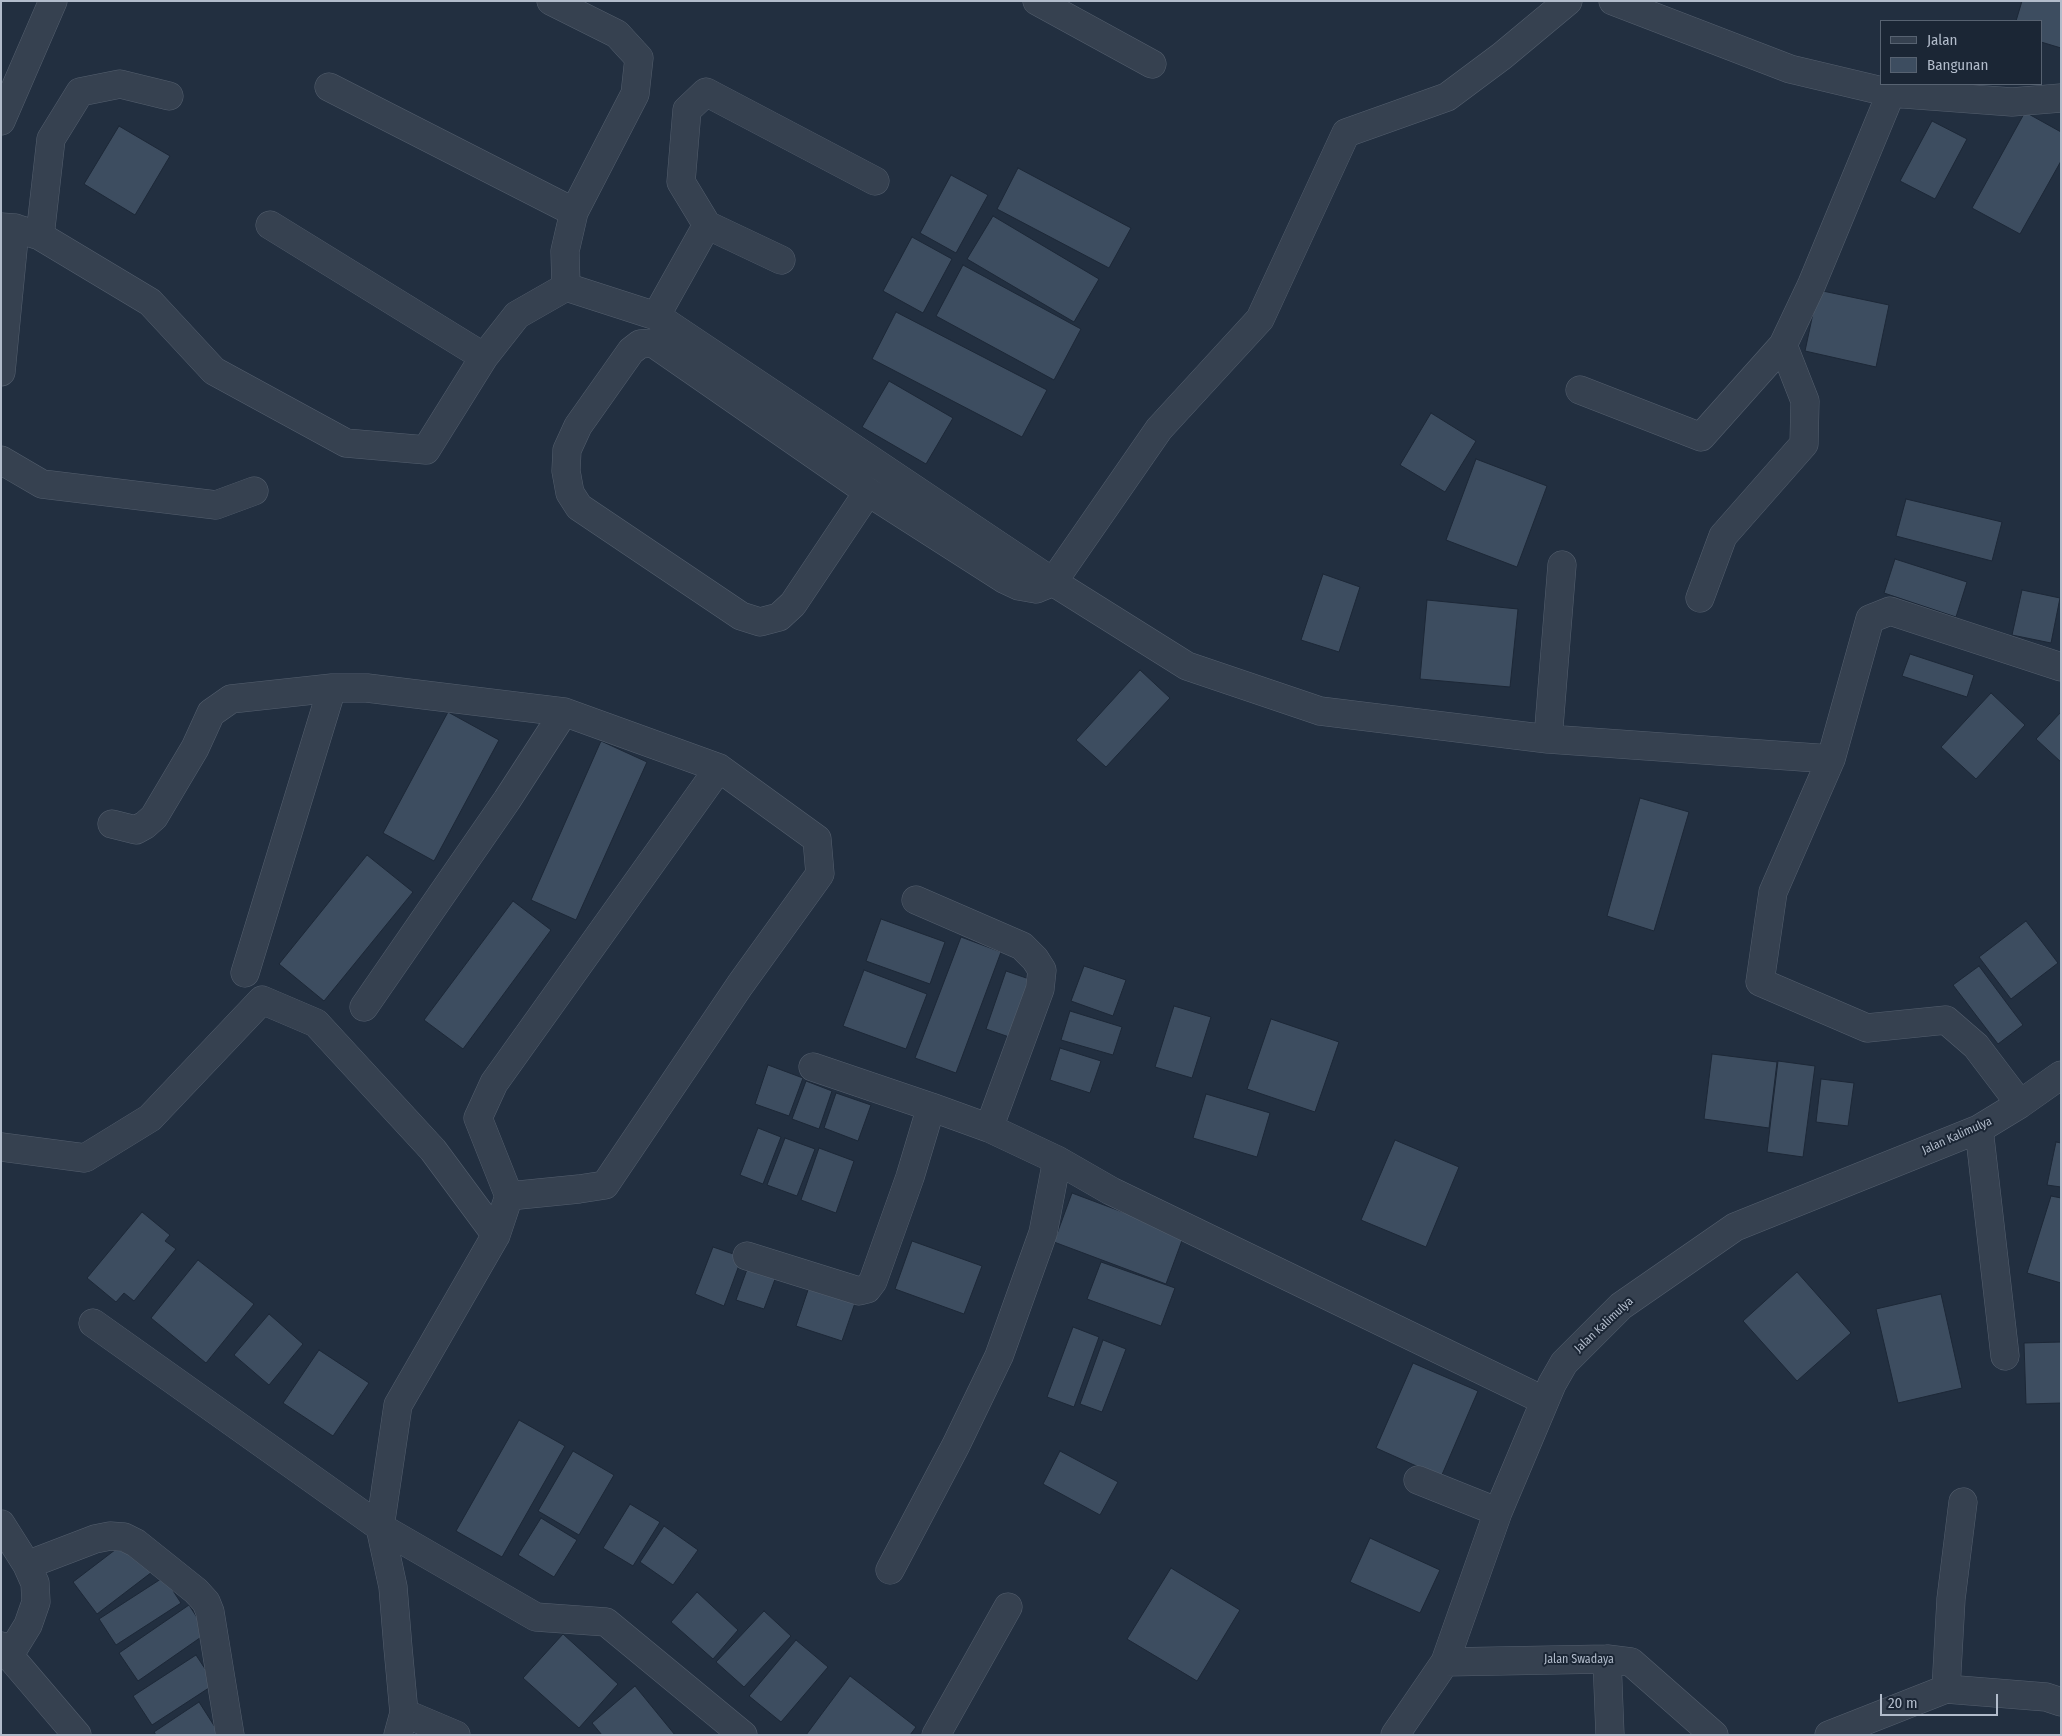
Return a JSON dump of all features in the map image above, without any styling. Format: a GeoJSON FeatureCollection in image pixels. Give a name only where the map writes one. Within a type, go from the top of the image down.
{"type":"FeatureCollection","features":[{"type":"Feature","properties":{"kind":"street"},"geometry":{"type":"LineString","coordinates":[[1,121],[54,1]]}},
{"type":"Feature","properties":{"kind":"street"},"geometry":{"type":"LineString","coordinates":[[551,1],[617,34],[639,58],[635,94],[574,212],[565,251],[566,287]]}},
{"type":"Feature","properties":{"kind":"street"},"geometry":{"type":"LineString","coordinates":[[1037,1],[1152,64]]}},
{"type":"Feature","properties":{"kind":"street"},"geometry":{"type":"LineString","coordinates":[[868,492],[793,604],[779,617],[760,622],[740,616],[579,507],[570,493],[566,471],[567,450],[578,426],[631,351],[640,344],[653,343],[868,492],[1004,579],[1019,586],[1036,589],[1054,582],[1159,429],[1260,318],[1346,133],[1447,97],[1502,56],[1568,1]]}},
{"type":"Feature","properties":{"kind":"street"},"geometry":{"type":"LineString","coordinates":[[1613,1],[1790,69],[1891,93],[2012,102],[2061,98]]}},
{"type":"Feature","properties":{"kind":"street"},"geometry":{"type":"LineString","coordinates":[[1,372],[19,231],[52,139],[80,92],[120,84],[169,96]]}},
{"type":"Feature","properties":{"kind":"street"},"geometry":{"type":"LineString","coordinates":[[329,87],[574,212]]}},
{"type":"Feature","properties":{"kind":"street"},"geometry":{"type":"LineString","coordinates":[[781,260],[707,225],[681,182],[688,110],[706,92],[875,181]]}},
{"type":"Feature","properties":{"kind":"street"},"geometry":{"type":"LineString","coordinates":[[1580,390],[1701,437],[1783,345],[1811,286],[1891,93]]}},
{"type":"Feature","properties":{"kind":"street"},"geometry":{"type":"LineString","coordinates":[[270,225],[484,357]]}},
{"type":"Feature","properties":{"kind":"street"},"geometry":{"type":"LineString","coordinates":[[656,316],[707,225]]}},
{"type":"Feature","properties":{"kind":"street"},"geometry":{"type":"LineString","coordinates":[[19,231],[150,302],[214,371],[346,443],[426,450],[484,357],[517,315],[566,287],[656,316],[1054,582],[1187,666],[1320,711],[1548,739],[1831,759]]}},
{"type":"Feature","properties":{"kind":"street"},"geometry":{"type":"LineString","coordinates":[[1700,598],[1723,536],[1804,444],[1805,400],[1783,345]]}},
{"type":"Feature","properties":{"kind":"street"},"geometry":{"type":"LineString","coordinates":[[1,460],[42,484],[216,505],[254,491]]}},
{"type":"Feature","properties":{"kind":"street"},"geometry":{"type":"LineString","coordinates":[[1548,739],[1562,565]]}},
{"type":"Feature","properties":{"kind":"street"},"geometry":{"type":"LineString","coordinates":[[2020,1104],[1976,1046],[1946,1020],[1867,1028],[1760,982],[1773,892],[1831,759],[1870,619],[1890,611],[2061,667]]}},
{"type":"Feature","properties":{"kind":"street"},"geometry":{"type":"LineString","coordinates":[[245,973],[332,688]]}},
{"type":"Feature","properties":{"kind":"street"},"geometry":{"type":"LineString","coordinates":[[112,824],[136,830],[154,817],[195,748],[211,713],[231,700],[332,688],[367,688],[564,712],[719,768],[817,839],[820,874],[740,985],[605,1185],[509,1196]]}},
{"type":"Feature","properties":{"kind":"street"},"geometry":{"type":"LineString","coordinates":[[364,1007],[492,822],[564,712]]}},
{"type":"Feature","properties":{"kind":"street"},"geometry":{"type":"LineString","coordinates":[[456,1735],[401,1724],[392,1587],[380,1527],[398,1405],[496,1234],[509,1196],[478,1118],[494,1083],[719,768]]}},
{"type":"Feature","properties":{"kind":"street"},"geometry":{"type":"LineString","coordinates":[[916,900],[1022,946],[1035,959],[1042,970],[1040,989],[989,1128]]}},
{"type":"Feature","properties":{"kind":"street"},"geometry":{"type":"LineString","coordinates":[[1,1147],[85,1158],[150,1118],[262,1000],[316,1023],[433,1150],[496,1234]]}},
{"type":"Feature","properties":{"kind":"street"},"geometry":{"type":"LineString","coordinates":[[813,1067],[989,1128],[1057,1160],[1111,1191],[1545,1401]]}},
{"type":"Feature","properties":{"kind":"street","name":"Jalan Kalimulya"},"geometry":{"type":"LineString","coordinates":[[1395,1735],[1445,1662],[1498,1512],[1545,1401],[1564,1363],[1621,1306],[1735,1228],[1979,1129],[2020,1104],[2061,1074]]}},
{"type":"Feature","properties":{"kind":"street"},"geometry":{"type":"LineString","coordinates":[[747,1256],[858,1291],[867,1289],[873,1281],[910,1177],[931,1107]]}},
{"type":"Feature","properties":{"kind":"street"},"geometry":{"type":"LineString","coordinates":[[1979,1129],[2005,1356]]}},
{"type":"Feature","properties":{"kind":"street"},"geometry":{"type":"LineString","coordinates":[[890,1570],[956,1445],[999,1356],[1043,1233],[1057,1160]]}},
{"type":"Feature","properties":{"kind":"street"},"geometry":{"type":"LineString","coordinates":[[93,1323],[380,1527],[536,1618],[606,1622],[743,1735]]}},
{"type":"Feature","properties":{"kind":"street"},"geometry":{"type":"LineString","coordinates":[[1418,1480],[1498,1512]]}},
{"type":"Feature","properties":{"kind":"street"},"geometry":{"type":"LineString","coordinates":[[1946,1689],[1951,1599],[1962,1502]]}},
{"type":"Feature","properties":{"kind":"street"},"geometry":{"type":"LineString","coordinates":[[1,1524],[27,1565],[35,1584],[36,1602],[28,1625],[5,1651],[77,1735]]}},
{"type":"Feature","properties":{"kind":"street"},"geometry":{"type":"LineString","coordinates":[[27,1565],[95,1539],[110,1536],[124,1537],[136,1543],[196,1591],[206,1602],[210,1612],[230,1735]]}},
{"type":"Feature","properties":{"kind":"street"},"geometry":{"type":"LineString","coordinates":[[936,1735],[1008,1607]]}},
{"type":"Feature","properties":{"kind":"street"},"geometry":{"type":"LineString","coordinates":[[1607,1659],[1610,1735]]}},
{"type":"Feature","properties":{"kind":"street","name":"Jalan Swadaya"},"geometry":{"type":"LineString","coordinates":[[1445,1662],[1607,1659],[1631,1662],[1714,1735]]}},
{"type":"Feature","properties":{"kind":"street"},"geometry":{"type":"LineString","coordinates":[[1829,1735],[1946,1689],[2046,1697],[2061,1702]]}},
{"type":"Feature","properties":{"kind":"building"},"geometry":{"type":"Polygon","coordinates":[[[2022,1],[2061,1],[2061,48],[2042,42],[2042,20],[2016,20],[2022,1]]]}},
{"type":"Feature","properties":{"kind":"building"},"geometry":{"type":"Polygon","coordinates":[[[2025,112],[2061,132],[2061,161],[2020,234],[1972,208],[2025,112]]]}},
{"type":"Feature","properties":{"kind":"building"},"geometry":{"type":"Polygon","coordinates":[[[1932,121],[1967,139],[1935,199],[1900,181],[1932,121]]]}},
{"type":"Feature","properties":{"kind":"building"},"geometry":{"type":"Polygon","coordinates":[[[119,126],[170,156],[135,215],[84,184],[119,126]]]}},
{"type":"Feature","properties":{"kind":"building"},"geometry":{"type":"Polygon","coordinates":[[[1018,168],[1131,228],[1109,268],[997,209],[1018,168]]]}},
{"type":"Feature","properties":{"kind":"building"},"geometry":{"type":"Polygon","coordinates":[[[951,175],[988,195],[956,253],[920,233],[951,175]]]}},
{"type":"Feature","properties":{"kind":"building"},"geometry":{"type":"Polygon","coordinates":[[[993,216],[1099,279],[1074,322],[967,259],[993,216]]]}},
{"type":"Feature","properties":{"kind":"building"},"geometry":{"type":"Polygon","coordinates":[[[912,237],[952,259],[923,313],[883,291],[912,237]]]}},
{"type":"Feature","properties":{"kind":"building"},"geometry":{"type":"Polygon","coordinates":[[[963,265],[1081,329],[1054,380],[936,316],[963,265]]]}},
{"type":"Feature","properties":{"kind":"building"},"geometry":{"type":"Polygon","coordinates":[[[1818,290],[1889,305],[1876,367],[1805,351],[1818,290]]]}},
{"type":"Feature","properties":{"kind":"building"},"geometry":{"type":"Polygon","coordinates":[[[896,312],[1047,390],[1022,437],[872,359],[896,312]]]}},
{"type":"Feature","properties":{"kind":"building"},"geometry":{"type":"Polygon","coordinates":[[[889,381],[953,418],[926,464],[862,427],[889,381]]]}},
{"type":"Feature","properties":{"kind":"building"},"geometry":{"type":"Polygon","coordinates":[[[1431,413],[1476,441],[1445,492],[1400,465],[1431,413]]]}},
{"type":"Feature","properties":{"kind":"building"},"geometry":{"type":"Polygon","coordinates":[[[1476,459],[1547,486],[1517,567],[1446,540],[1476,459]]]}},
{"type":"Feature","properties":{"kind":"building"},"geometry":{"type":"Polygon","coordinates":[[[1906,499],[2002,522],[1992,561],[1896,536],[1906,499]]]}},
{"type":"Feature","properties":{"kind":"building"},"geometry":{"type":"Polygon","coordinates":[[[1895,559],[1967,582],[1956,617],[1884,593],[1895,559]]]}},
{"type":"Feature","properties":{"kind":"building"},"geometry":{"type":"Polygon","coordinates":[[[1323,574],[1360,587],[1339,652],[1301,640],[1323,574]]]}},
{"type":"Feature","properties":{"kind":"building"},"geometry":{"type":"Polygon","coordinates":[[[2022,590],[2060,598],[2051,643],[2012,635],[2022,590]]]}},
{"type":"Feature","properties":{"kind":"building"},"geometry":{"type":"Polygon","coordinates":[[[1427,600],[1518,609],[1510,687],[1420,679],[1427,600]]]}},
{"type":"Feature","properties":{"kind":"building"},"geometry":{"type":"Polygon","coordinates":[[[1910,654],[1974,675],[1967,697],[1902,676],[1910,654]]]}},
{"type":"Feature","properties":{"kind":"building"},"geometry":{"type":"Polygon","coordinates":[[[1140,670],[1170,698],[1106,767],[1076,740],[1140,670]]]}},
{"type":"Feature","properties":{"kind":"building"},"geometry":{"type":"Polygon","coordinates":[[[1991,693],[2025,725],[1976,779],[1941,747],[1991,693]]]}},
{"type":"Feature","properties":{"kind":"building"},"geometry":{"type":"Polygon","coordinates":[[[448,712],[499,740],[434,861],[383,833],[448,712]]]}},
{"type":"Feature","properties":{"kind":"building"},"geometry":{"type":"Polygon","coordinates":[[[2061,712],[2061,762],[2036,739],[2061,712]]]}},
{"type":"Feature","properties":{"kind":"building"},"geometry":{"type":"Polygon","coordinates":[[[601,741],[647,762],[576,920],[531,900],[601,741]]]}},
{"type":"Feature","properties":{"kind":"building"},"geometry":{"type":"Polygon","coordinates":[[[1640,798],[1689,812],[1654,931],[1607,916],[1640,798]]]}},
{"type":"Feature","properties":{"kind":"building"},"geometry":{"type":"Polygon","coordinates":[[[367,855],[413,892],[324,1001],[279,964],[367,855]]]}},
{"type":"Feature","properties":{"kind":"building"},"geometry":{"type":"Polygon","coordinates":[[[513,901],[551,930],[463,1049],[424,1020],[513,901]]]}},
{"type":"Feature","properties":{"kind":"building"},"geometry":{"type":"Polygon","coordinates":[[[881,919],[945,942],[930,984],[866,961],[881,919]]]}},
{"type":"Feature","properties":{"kind":"building"},"geometry":{"type":"Polygon","coordinates":[[[2026,921],[2058,963],[2011,999],[1979,957],[2026,921]]]}},
{"type":"Feature","properties":{"kind":"building"},"geometry":{"type":"Polygon","coordinates":[[[961,937],[1001,952],[956,1073],[915,1058],[961,937]]]}},
{"type":"Feature","properties":{"kind":"building"},"geometry":{"type":"Polygon","coordinates":[[[1084,966],[1126,980],[1113,1016],[1071,1001],[1084,966]]]}},
{"type":"Feature","properties":{"kind":"building"},"geometry":{"type":"Polygon","coordinates":[[[1979,966],[2023,1025],[1998,1044],[1953,985],[1979,966]]]}},
{"type":"Feature","properties":{"kind":"building"},"geometry":{"type":"Polygon","coordinates":[[[864,970],[927,994],[906,1049],[843,1026],[864,970]]]}},
{"type":"Feature","properties":{"kind":"building"},"geometry":{"type":"Polygon","coordinates":[[[1006,971],[1035,981],[1015,1039],[986,1029],[1006,971]]]}},
{"type":"Feature","properties":{"kind":"building"},"geometry":{"type":"Polygon","coordinates":[[[1174,1006],[1211,1017],[1192,1078],[1155,1067],[1174,1006]]]}},
{"type":"Feature","properties":{"kind":"building"},"geometry":{"type":"Polygon","coordinates":[[[1070,1011],[1122,1027],[1113,1055],[1061,1040],[1070,1011]]]}},
{"type":"Feature","properties":{"kind":"building"},"geometry":{"type":"Polygon","coordinates":[[[1271,1019],[1339,1042],[1315,1112],[1247,1089],[1271,1019]]]}},
{"type":"Feature","properties":{"kind":"building"},"geometry":{"type":"Polygon","coordinates":[[[1060,1048],[1101,1061],[1090,1093],[1050,1080],[1060,1048]]]}},
{"type":"Feature","properties":{"kind":"building"},"geometry":{"type":"Polygon","coordinates":[[[1712,1054],[1777,1062],[1769,1128],[1704,1119],[1712,1054]]]}},
{"type":"Feature","properties":{"kind":"building"},"geometry":{"type":"Polygon","coordinates":[[[1778,1061],[1815,1066],[1803,1157],[1767,1152],[1778,1061]]]}},
{"type":"Feature","properties":{"kind":"building"},"geometry":{"type":"Polygon","coordinates":[[[768,1065],[803,1078],[789,1116],[755,1104],[768,1065]]]}},
{"type":"Feature","properties":{"kind":"building"},"geometry":{"type":"Polygon","coordinates":[[[1821,1079],[1854,1083],[1848,1126],[1816,1122],[1821,1079]]]}},
{"type":"Feature","properties":{"kind":"building"},"geometry":{"type":"Polygon","coordinates":[[[806,1081],[832,1091],[819,1129],[792,1119],[806,1081]]]}},
{"type":"Feature","properties":{"kind":"building"},"geometry":{"type":"Polygon","coordinates":[[[836,1093],[871,1105],[858,1141],[824,1128],[836,1093]]]}},
{"type":"Feature","properties":{"kind":"building"},"geometry":{"type":"Polygon","coordinates":[[[1206,1094],[1270,1113],[1257,1157],[1193,1138],[1206,1094]]]}},
{"type":"Feature","properties":{"kind":"building"},"geometry":{"type":"Polygon","coordinates":[[[758,1128],[781,1137],[763,1184],[740,1175],[758,1128]]]}},
{"type":"Feature","properties":{"kind":"building"},"geometry":{"type":"Polygon","coordinates":[[[785,1138],[815,1149],[797,1196],[767,1185],[785,1138]]]}},
{"type":"Feature","properties":{"kind":"building"},"geometry":{"type":"Polygon","coordinates":[[[1395,1140],[1459,1167],[1426,1247],[1361,1220],[1395,1140]]]}},
{"type":"Feature","properties":{"kind":"building"},"geometry":{"type":"Polygon","coordinates":[[[2056,1142],[2061,1143],[2061,1187],[2047,1185],[2056,1142]]]}},
{"type":"Feature","properties":{"kind":"building"},"geometry":{"type":"Polygon","coordinates":[[[819,1148],[854,1161],[836,1213],[801,1200],[819,1148]]]}},
{"type":"Feature","properties":{"kind":"building"},"geometry":{"type":"Polygon","coordinates":[[[1072,1193],[1184,1235],[1166,1284],[1054,1242],[1072,1193]]]}},
{"type":"Feature","properties":{"kind":"building"},"geometry":{"type":"Polygon","coordinates":[[[2051,1196],[2061,1198],[2061,1283],[2027,1273],[2051,1196]]]}},
{"type":"Feature","properties":{"kind":"building"},"geometry":{"type":"Polygon","coordinates":[[[142,1212],[170,1235],[165,1241],[176,1249],[134,1301],[124,1293],[116,1302],[87,1278],[142,1212]]]}},
{"type":"Feature","properties":{"kind":"building"},"geometry":{"type":"Polygon","coordinates":[[[912,1241],[982,1266],[964,1314],[895,1289],[912,1241]]]}},
{"type":"Feature","properties":{"kind":"building"},"geometry":{"type":"Polygon","coordinates":[[[713,1247],[742,1257],[724,1306],[695,1294],[713,1247]]]}},
{"type":"Feature","properties":{"kind":"building"},"geometry":{"type":"Polygon","coordinates":[[[198,1260],[254,1304],[206,1363],[151,1318],[198,1260]]]}},
{"type":"Feature","properties":{"kind":"building"},"geometry":{"type":"Polygon","coordinates":[[[750,1261],[778,1271],[764,1309],[736,1300],[750,1261]]]}},
{"type":"Feature","properties":{"kind":"building"},"geometry":{"type":"Polygon","coordinates":[[[1101,1262],[1175,1288],[1161,1326],[1087,1299],[1101,1262]]]}},
{"type":"Feature","properties":{"kind":"building"},"geometry":{"type":"Polygon","coordinates":[[[1797,1272],[1851,1333],[1797,1381],[1743,1321],[1797,1272]]]}},
{"type":"Feature","properties":{"kind":"building"},"geometry":{"type":"Polygon","coordinates":[[[810,1284],[856,1300],[842,1341],[796,1326],[810,1284]]]}},
{"type":"Feature","properties":{"kind":"building"},"geometry":{"type":"Polygon","coordinates":[[[1941,1294],[1962,1388],[1898,1403],[1876,1309],[1941,1294]]]}},
{"type":"Feature","properties":{"kind":"building"},"geometry":{"type":"Polygon","coordinates":[[[269,1314],[303,1344],[269,1385],[234,1355],[269,1314]]]}},
{"type":"Feature","properties":{"kind":"building"},"geometry":{"type":"Polygon","coordinates":[[[1073,1327],[1099,1337],[1074,1407],[1047,1397],[1073,1327]]]}},
{"type":"Feature","properties":{"kind":"building"},"geometry":{"type":"Polygon","coordinates":[[[1103,1340],[1126,1349],[1102,1412],[1080,1404],[1103,1340]]]}},
{"type":"Feature","properties":{"kind":"building"},"geometry":{"type":"Polygon","coordinates":[[[2061,1342],[2061,1403],[2026,1404],[2024,1343],[2061,1342]]]}},
{"type":"Feature","properties":{"kind":"building"},"geometry":{"type":"Polygon","coordinates":[[[319,1350],[369,1383],[333,1436],[283,1403],[319,1350]]]}},
{"type":"Feature","properties":{"kind":"building"},"geometry":{"type":"Polygon","coordinates":[[[1413,1363],[1478,1391],[1441,1477],[1376,1448],[1413,1363]]]}},
{"type":"Feature","properties":{"kind":"building"},"geometry":{"type":"Polygon","coordinates":[[[519,1420],[565,1446],[502,1557],[456,1531],[519,1420]]]}},
{"type":"Feature","properties":{"kind":"building"},"geometry":{"type":"Polygon","coordinates":[[[573,1451],[614,1475],[579,1535],[538,1511],[573,1451]]]}},
{"type":"Feature","properties":{"kind":"building"},"geometry":{"type":"Polygon","coordinates":[[[1060,1451],[1118,1482],[1100,1515],[1043,1484],[1060,1451]]]}},
{"type":"Feature","properties":{"kind":"building"},"geometry":{"type":"Polygon","coordinates":[[[630,1504],[660,1522],[633,1566],[603,1548],[630,1504]]]}},
{"type":"Feature","properties":{"kind":"building"},"geometry":{"type":"Polygon","coordinates":[[[541,1518],[577,1540],[554,1577],[518,1555],[541,1518]]]}},
{"type":"Feature","properties":{"kind":"building"},"geometry":{"type":"Polygon","coordinates":[[[664,1526],[698,1550],[673,1585],[640,1562],[664,1526]]]}},
{"type":"Feature","properties":{"kind":"building"},"geometry":{"type":"Polygon","coordinates":[[[1370,1538],[1440,1570],[1420,1613],[1350,1582],[1370,1538]]]}},
{"type":"Feature","properties":{"kind":"building"},"geometry":{"type":"Polygon","coordinates":[[[128,1540],[152,1572],[97,1614],[73,1582],[128,1540]]]}},
{"type":"Feature","properties":{"kind":"building"},"geometry":{"type":"Polygon","coordinates":[[[1171,1568],[1240,1610],[1197,1681],[1127,1639],[1171,1568]]]}},
{"type":"Feature","properties":{"kind":"building"},"geometry":{"type":"Polygon","coordinates":[[[164,1577],[181,1603],[116,1645],[99,1619],[164,1577]]]}},
{"type":"Feature","properties":{"kind":"building"},"geometry":{"type":"Polygon","coordinates":[[[697,1592],[738,1630],[713,1659],[671,1622],[697,1592]]]}},
{"type":"Feature","properties":{"kind":"building"},"geometry":{"type":"Polygon","coordinates":[[[189,1605],[207,1633],[138,1681],[119,1653],[189,1605]]]}},
{"type":"Feature","properties":{"kind":"building"},"geometry":{"type":"Polygon","coordinates":[[[764,1611],[791,1636],[744,1687],[716,1662],[764,1611]]]}},
{"type":"Feature","properties":{"kind":"building"},"geometry":{"type":"Polygon","coordinates":[[[563,1634],[618,1684],[579,1728],[523,1678],[563,1634]]]}},
{"type":"Feature","properties":{"kind":"building"},"geometry":{"type":"Polygon","coordinates":[[[796,1640],[828,1667],[781,1722],[749,1696],[796,1640]]]}},
{"type":"Feature","properties":{"kind":"building"},"geometry":{"type":"Polygon","coordinates":[[[196,1655],[215,1684],[152,1725],[133,1696],[196,1655]]]}},
{"type":"Feature","properties":{"kind":"building"},"geometry":{"type":"Polygon","coordinates":[[[850,1676],[916,1727],[910,1735],[806,1735],[850,1676]]]}},
{"type":"Feature","properties":{"kind":"building"},"geometry":{"type":"Polygon","coordinates":[[[635,1686],[675,1735],[602,1735],[592,1723],[635,1686]]]}},
{"type":"Feature","properties":{"kind":"building"},"geometry":{"type":"Polygon","coordinates":[[[199,1702],[220,1735],[156,1735],[154,1732],[199,1702]]]}}]}
